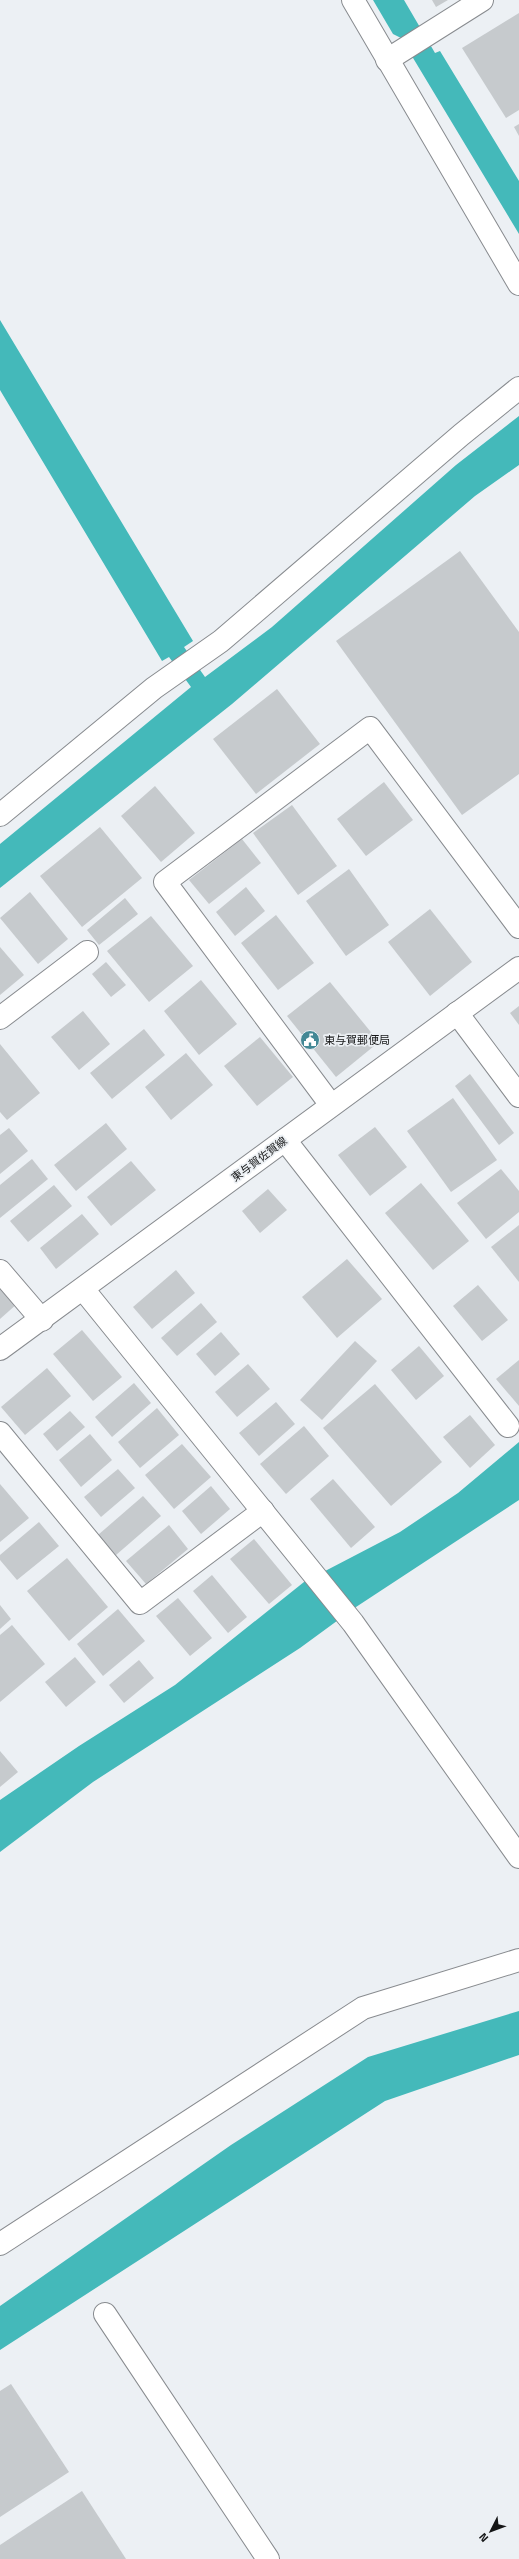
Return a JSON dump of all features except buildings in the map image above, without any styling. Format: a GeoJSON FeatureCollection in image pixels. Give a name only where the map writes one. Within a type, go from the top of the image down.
{"type":"FeatureCollection","features":[{"type":"Feature","properties":{"kind":"street"},"geometry":{"type":"LineString","coordinates":[[353,0],[394,55],[519,284]]}},
{"type":"Feature","properties":{"kind":"street"},"geometry":{"type":"LineString","coordinates":[[394,55],[482,0]]}},
{"type":"Feature","properties":{"kind":"street"},"geometry":{"type":"LineString","coordinates":[[0,815],[174,674],[221,641],[461,435],[519,388]]}},
{"type":"Feature","properties":{"kind":"street"},"geometry":{"type":"LineString","coordinates":[[331,1105],[165,882],[370,728],[519,927]]}},
{"type":"Feature","properties":{"kind":"street"},"geometry":{"type":"LineString","coordinates":[[0,1018],[87,952]]}},
{"type":"Feature","properties":{"kind":"street","name":"東与賀佐賀線"},"geometry":{"type":"LineString","coordinates":[[0,1350],[519,968]]}},
{"type":"Feature","properties":{"kind":"street"},"geometry":{"type":"LineString","coordinates":[[457,1013],[519,1096]]}},
{"type":"Feature","properties":{"kind":"street"},"geometry":{"type":"LineString","coordinates":[[285,1140],[508,1426]]}},
{"type":"Feature","properties":{"kind":"street"},"geometry":{"type":"LineString","coordinates":[[0,1271],[42,1320]]}},
{"type":"Feature","properties":{"kind":"street"},"geometry":{"type":"LineString","coordinates":[[83,1289],[313,1571],[353,1623],[519,1856]]}},
{"type":"Feature","properties":{"kind":"street"},"geometry":{"type":"LineString","coordinates":[[0,1433],[140,1603],[263,1511]]}},
{"type":"Feature","properties":{"kind":"street"},"geometry":{"type":"LineString","coordinates":[[0,2244],[363,2008],[519,1960]]}},
{"type":"Feature","properties":{"kind":"street"},"geometry":{"type":"LineString","coordinates":[[105,2314],[268,2559]]}},
{"type":"Feature","properties":{"kind":"water"},"geometry":{"type":"Polygon","coordinates":[[[373,0],[404,0],[435,53],[440,51],[519,181],[519,234],[401,38],[393,34],[373,0]]]}},
{"type":"Feature","properties":{"kind":"water"},"geometry":{"type":"Polygon","coordinates":[[[0,320],[193,641],[184,647],[205,677],[272,627],[456,465],[519,416],[519,465],[475,496],[232,704],[0,888],[0,844],[191,687],[169,657],[162,661],[0,390],[0,320]]]}},
{"type":"Feature","properties":{"kind":"water"},"geometry":{"type":"Polygon","coordinates":[[[519,1442],[519,1500],[356,1607],[300,1648],[93,1782],[0,1852],[0,1800],[79,1746],[175,1685],[304,1582],[400,1532],[458,1493],[519,1442]]]}},
{"type":"Feature","properties":{"kind":"water"},"geometry":{"type":"Polygon","coordinates":[[[519,2011],[519,2055],[385,2101],[0,2350],[0,2306],[231,2145],[368,2057],[519,2011]]]}},
{"type":"Feature","properties":{"kind":"place","name":"東与賀郵便局"},"geometry":{"type":"Point","coordinates":[310,1040]}}]}
